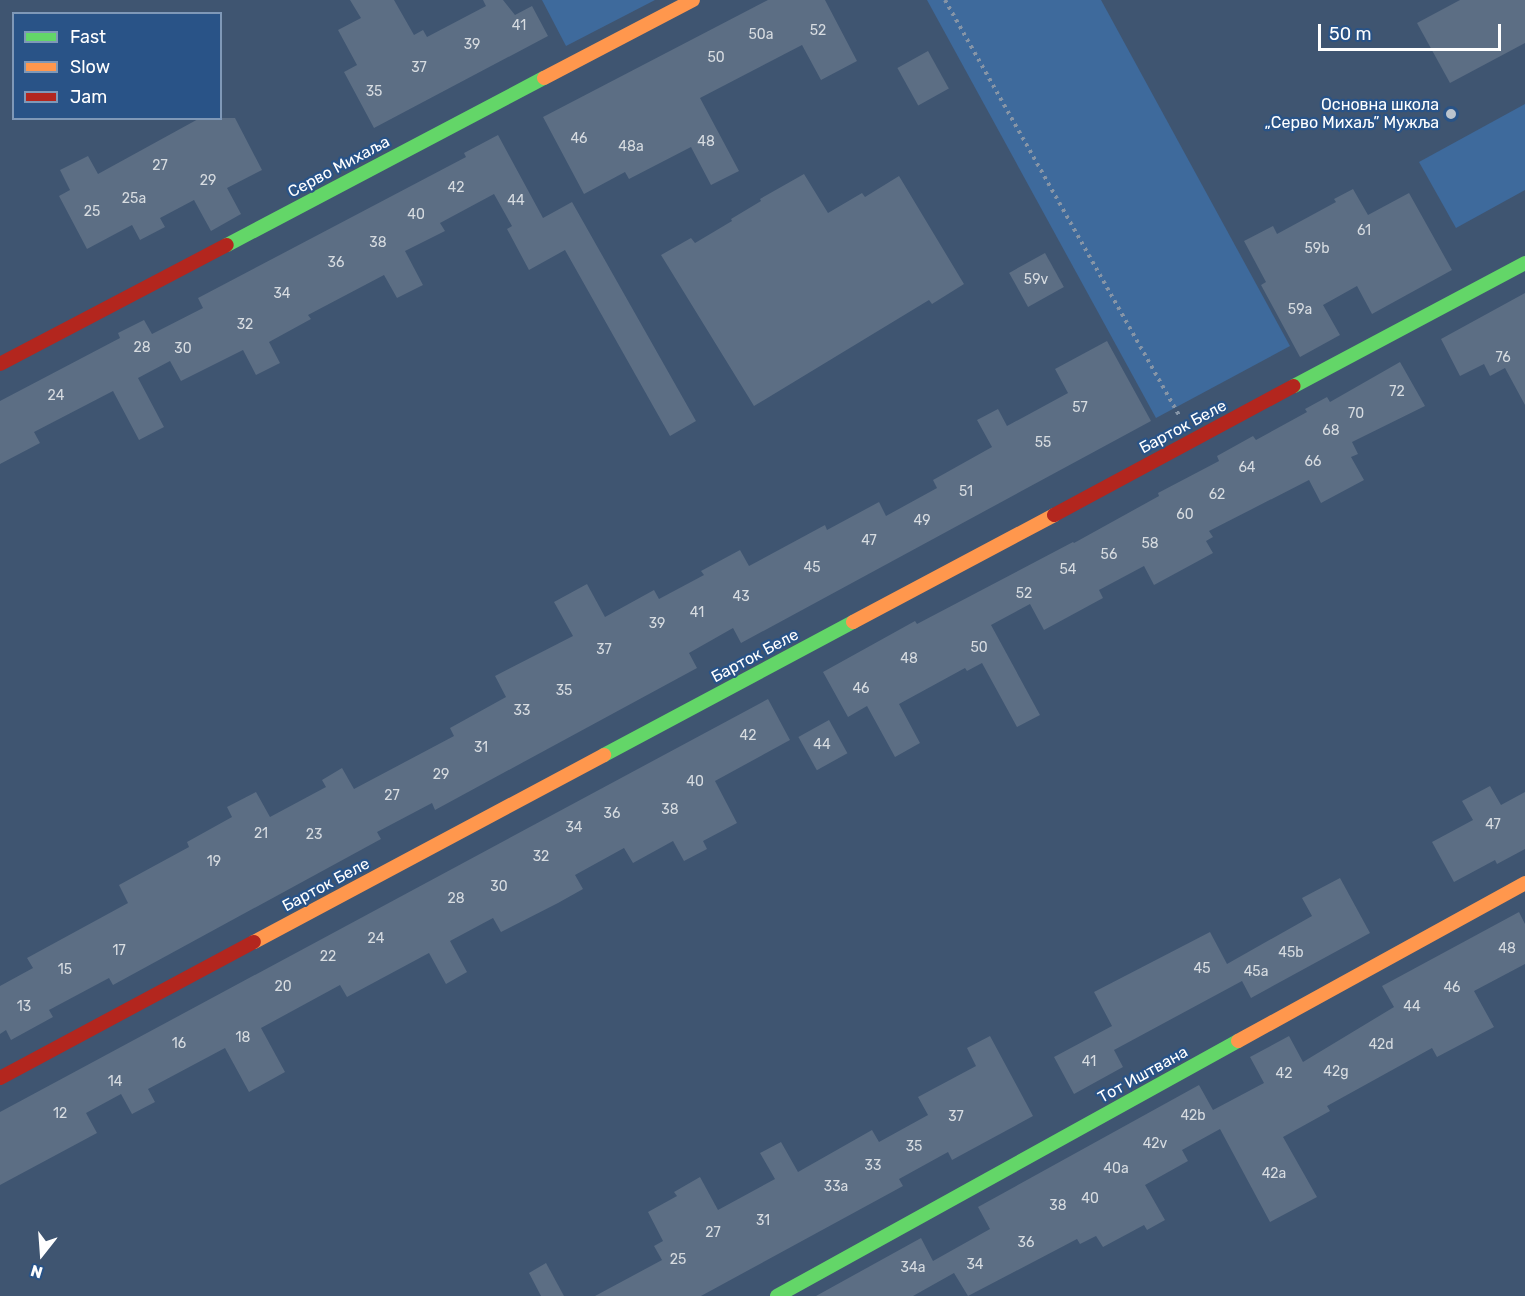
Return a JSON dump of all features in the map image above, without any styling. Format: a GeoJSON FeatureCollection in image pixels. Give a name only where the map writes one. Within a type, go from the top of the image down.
{"type":"FeatureCollection","features":[{"type":"Feature","properties":{"kind":"street","name":"Серво Михаља"},"geometry":{"type":"LineString","coordinates":[[0,364],[691,0]]}},
{"type":"Feature","properties":{"kind":"street","name":"Барток Беле"},"geometry":{"type":"LineString","coordinates":[[0,1078],[1525,263]]}},
{"type":"Feature","properties":{"kind":"street","name":"Тот Иштвана"},"geometry":{"type":"LineString","coordinates":[[777,1296],[1525,883]]}},
{"type":"Feature","properties":{"kind":"path"},"geometry":{"type":"LineString","coordinates":[[945,0],[1193,441]]}},
{"type":"Feature","properties":{"kind":"shaded area"},"geometry":{"type":"Polygon","coordinates":[[[542,0],[655,0],[566,46],[542,0]]]}},
{"type":"Feature","properties":{"kind":"shaded area"},"geometry":{"type":"Polygon","coordinates":[[[927,0],[1101,0],[1290,346],[1156,418],[927,0]]]}},
{"type":"Feature","properties":{"kind":"shaded area"},"geometry":{"type":"Polygon","coordinates":[[[1525,104],[1525,190],[1456,228],[1419,162],[1525,104]]]}},
{"type":"Feature","properties":{"kind":"building"},"geometry":{"type":"Polygon","coordinates":[[[350,0],[394,0],[414,35],[423,30],[427,37],[486,6],[483,0],[503,0],[515,15],[532,6],[548,36],[374,128],[344,72],[357,65],[338,30],[361,18],[350,0]]]}},
{"type":"Feature","properties":{"kind":"building"},"geometry":{"type":"Polygon","coordinates":[[[768,0],[825,0],[857,61],[821,80],[802,45],[700,98],[739,171],[711,185],[691,147],[629,179],[625,172],[584,194],[543,117],[768,0]]]}},
{"type":"Feature","properties":{"kind":"building"},"geometry":{"type":"Polygon","coordinates":[[[1460,0],[1525,0],[1525,43],[1450,83],[1417,23],[1460,0]]]}},
{"type":"Feature","properties":{"kind":"building"},"geometry":{"type":"Polygon","coordinates":[[[928,51],[949,89],[918,106],[897,68],[928,51]]]}},
{"type":"Feature","properties":{"kind":"building"},"geometry":{"type":"Polygon","coordinates":[[[222,118],[235,118],[262,170],[227,188],[241,214],[211,231],[194,200],[160,218],[165,227],[140,240],[132,225],[87,249],[59,196],[70,190],[60,170],[88,156],[98,174],[196,120],[222,120],[222,118]]]}},
{"type":"Feature","properties":{"kind":"building"},"geometry":{"type":"Polygon","coordinates":[[[498,135],[543,218],[572,202],[696,421],[670,436],[565,250],[529,270],[507,229],[512,226],[494,194],[440,223],[445,231],[405,251],[423,285],[397,298],[384,275],[308,315],[311,319],[269,342],[280,363],[256,375],[243,350],[181,381],[170,361],[138,378],[164,427],[139,440],[113,391],[34,432],[40,443],[0,464],[0,401],[120,338],[118,333],[144,320],[152,334],[203,308],[198,298],[466,157],[464,153],[498,135]]]}},
{"type":"Feature","properties":{"kind":"building"},"geometry":{"type":"Polygon","coordinates":[[[804,174],[828,213],[862,193],[865,197],[899,176],[964,284],[932,304],[929,300],[754,406],[661,255],[691,238],[695,243],[732,221],[731,219],[761,201],[760,199],[804,174]]]}},
{"type":"Feature","properties":{"kind":"building"},"geometry":{"type":"Polygon","coordinates":[[[1353,189],[1368,215],[1409,193],[1452,270],[1372,314],[1357,286],[1323,305],[1340,335],[1300,357],[1261,285],[1266,282],[1244,241],[1273,226],[1277,234],[1336,202],[1334,199],[1353,189]]]}},
{"type":"Feature","properties":{"kind":"building"},"geometry":{"type":"Polygon","coordinates":[[[1045,253],[1064,287],[1028,307],[1009,273],[1045,253]]]}},
{"type":"Feature","properties":{"kind":"building"},"geometry":{"type":"Polygon","coordinates":[[[1525,293],[1525,405],[1505,368],[1490,376],[1484,364],[1460,376],[1441,339],[1525,293]]]}},
{"type":"Feature","properties":{"kind":"building"},"geometry":{"type":"Polygon","coordinates":[[[1107,341],[1151,421],[741,643],[733,628],[689,653],[697,668],[435,810],[432,803],[377,832],[381,839],[113,985],[109,978],[49,1010],[53,1017],[11,1040],[6,1030],[0,1034],[0,986],[33,968],[27,958],[128,903],[119,885],[189,847],[187,842],[232,817],[227,807],[256,792],[270,817],[326,787],[322,780],[342,768],[354,789],[454,736],[450,728],[506,697],[495,676],[573,636],[554,602],[587,584],[605,617],[654,590],[659,599],[704,575],[701,571],[740,550],[749,566],[825,525],[827,530],[879,502],[886,516],[937,488],[933,480],[992,447],[977,420],[998,409],[1007,426],[1068,393],[1055,369],[1107,341]]]}},
{"type":"Feature","properties":{"kind":"building"},"geometry":{"type":"Polygon","coordinates":[[[1400,362],[1425,406],[1352,442],[1358,454],[1351,457],[1364,480],[1321,503],[1309,480],[1209,531],[1213,537],[1206,541],[1213,553],[1154,585],[1144,566],[1099,590],[1103,598],[1044,630],[1030,604],[991,625],[1040,715],[1017,727],[982,663],[967,671],[965,668],[899,704],[920,743],[895,757],[867,706],[848,717],[823,672],[915,621],[917,624],[1074,543],[1159,496],[1158,493],[1219,461],[1217,456],[1253,436],[1256,440],[1307,412],[1305,409],[1327,397],[1330,402],[1400,362]]]}},
{"type":"Feature","properties":{"kind":"building"},"geometry":{"type":"Polygon","coordinates":[[[768,699],[790,740],[715,781],[737,823],[703,841],[707,849],[684,861],[673,841],[633,863],[624,848],[575,875],[583,889],[558,903],[501,932],[493,918],[450,941],[467,972],[446,984],[429,953],[347,997],[340,985],[261,1028],[285,1072],[249,1092],[225,1048],[148,1089],[155,1102],[132,1114],[121,1094],[86,1113],[97,1133],[0,1185],[0,1112],[768,699]]]}},
{"type":"Feature","properties":{"kind":"building"},"geometry":{"type":"Polygon","coordinates":[[[829,720],[847,753],[817,770],[798,737],[829,720]]]}},
{"type":"Feature","properties":{"kind":"building"},"geometry":{"type":"Polygon","coordinates":[[[1490,786],[1501,805],[1525,792],[1525,849],[1497,864],[1495,860],[1454,882],[1432,842],[1473,820],[1462,801],[1490,786]]]}},
{"type":"Feature","properties":{"kind":"building"},"geometry":{"type":"Polygon","coordinates":[[[1340,878],[1370,933],[1251,998],[1242,981],[1114,1050],[1123,1067],[1074,1094],[1054,1057],[1112,1026],[1094,992],[1210,932],[1227,964],[1312,916],[1302,898],[1340,878]]]}},
{"type":"Feature","properties":{"kind":"building"},"geometry":{"type":"Polygon","coordinates":[[[1519,912],[1525,924],[1525,964],[1474,991],[1494,1027],[1437,1057],[1432,1048],[1327,1106],[1330,1111],[1283,1137],[1317,1197],[1270,1222],[1220,1129],[1182,1150],[1188,1161],[1145,1185],[1165,1220],[1147,1230],[1144,1225],[1103,1247],[1096,1236],[1080,1244],[1077,1239],[968,1296],[954,1273],[913,1296],[816,1296],[921,1238],[933,1261],[990,1229],[978,1207],[1199,1085],[1213,1110],[1264,1083],[1250,1057],[1289,1036],[1303,1062],[1394,1007],[1382,986],[1519,912]]]}},
{"type":"Feature","properties":{"kind":"building"},"geometry":{"type":"Polygon","coordinates":[[[990,1036],[1033,1116],[952,1160],[948,1152],[899,1179],[903,1186],[701,1296],[595,1296],[662,1260],[654,1246],[663,1241],[648,1212],[677,1196],[674,1192],[700,1177],[718,1210],[775,1179],[760,1153],[781,1142],[798,1172],[872,1130],[879,1142],[928,1115],[918,1097],[976,1066],[967,1048],[990,1036]]]}},
{"type":"Feature","properties":{"kind":"building"},"geometry":{"type":"Polygon","coordinates":[[[546,1263],[564,1296],[541,1296],[529,1273],[546,1263]]]}},
{"type":"Feature","properties":{"kind":"traffic: fast"},"geometry":{"type":"LineString","coordinates":[[227,245],[544,78]]}},
{"type":"Feature","properties":{"kind":"traffic: fast"},"geometry":{"type":"LineString","coordinates":[[1294,386],[1525,263]]}},
{"type":"Feature","properties":{"kind":"traffic: fast"},"geometry":{"type":"LineString","coordinates":[[604,755],[853,622]]}},
{"type":"Feature","properties":{"kind":"traffic: fast"},"geometry":{"type":"LineString","coordinates":[[777,1296],[1238,1041]]}},
{"type":"Feature","properties":{"kind":"traffic: slow"},"geometry":{"type":"LineString","coordinates":[[544,78],[693,0]]}},
{"type":"Feature","properties":{"kind":"traffic: slow"},"geometry":{"type":"LineString","coordinates":[[853,622],[1054,515]]}},
{"type":"Feature","properties":{"kind":"traffic: slow"},"geometry":{"type":"LineString","coordinates":[[254,942],[604,755]]}},
{"type":"Feature","properties":{"kind":"traffic: slow"},"geometry":{"type":"LineString","coordinates":[[1238,1041],[1525,883]]}},
{"type":"Feature","properties":{"kind":"traffic: jam"},"geometry":{"type":"LineString","coordinates":[[0,364],[227,245]]}},
{"type":"Feature","properties":{"kind":"traffic: jam"},"geometry":{"type":"LineString","coordinates":[[1054,515],[1294,386]]}},
{"type":"Feature","properties":{"kind":"traffic: jam"},"geometry":{"type":"LineString","coordinates":[[0,1078],[254,942]]}},
{"type":"Feature","properties":{"kind":"place","name":"Основна школа „Серво Михаљ” Мужља"},"geometry":{"type":"Point","coordinates":[1451,114]}}]}
